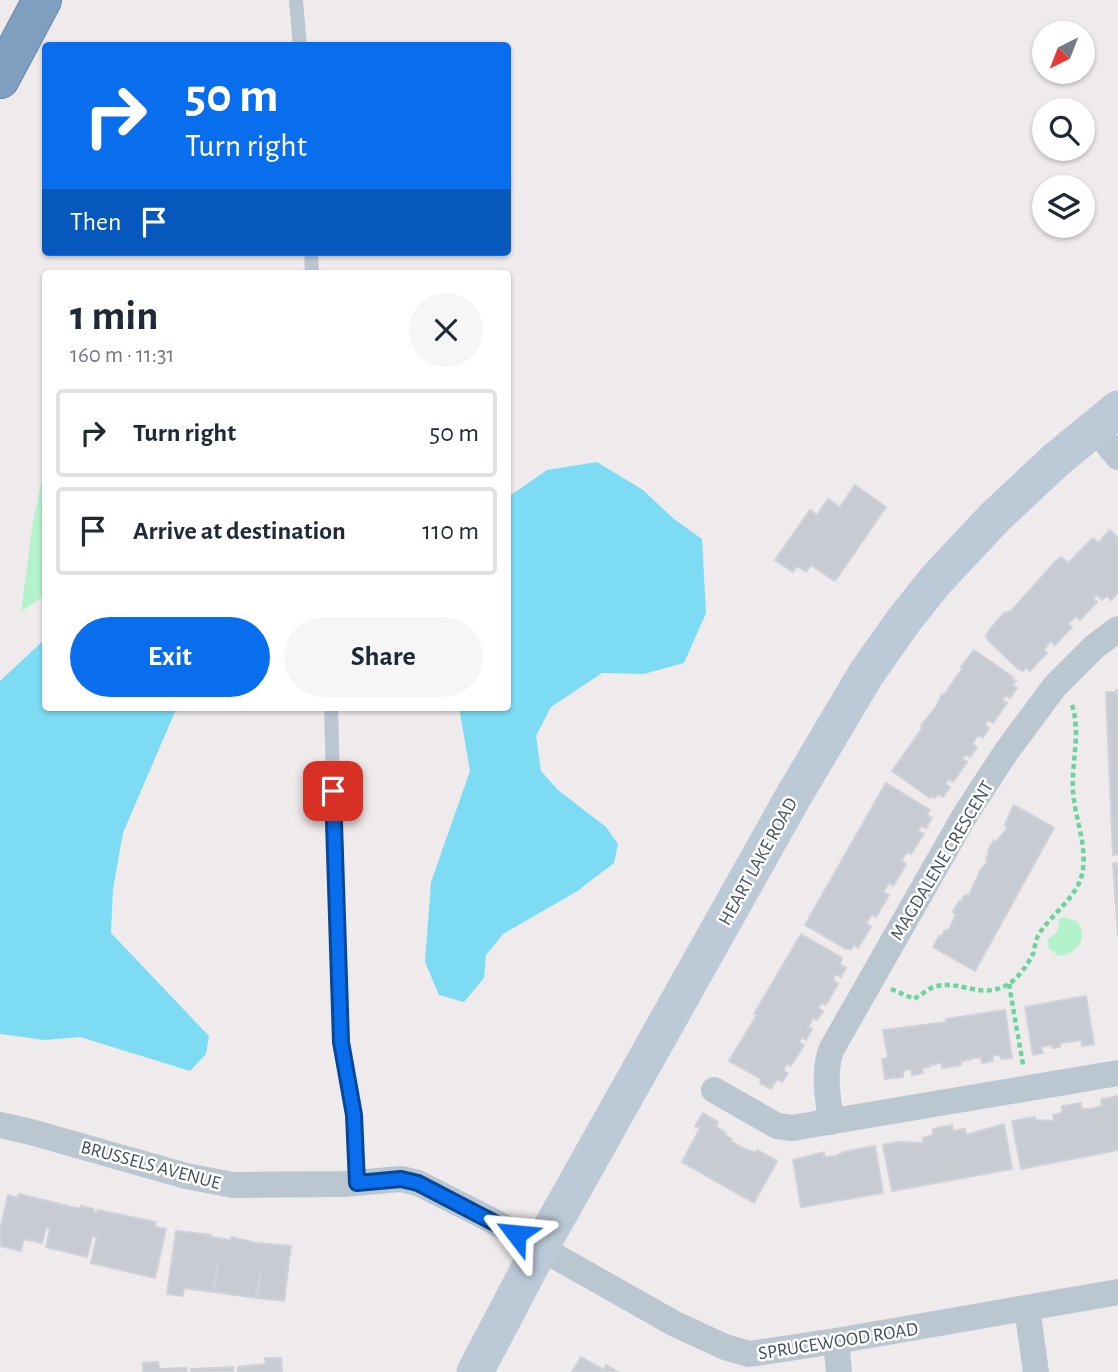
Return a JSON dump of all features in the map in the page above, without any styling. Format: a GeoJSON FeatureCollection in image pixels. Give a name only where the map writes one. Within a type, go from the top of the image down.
{"type":"FeatureCollection","features":[{"type":"Feature","properties":{"kind":"highway"},"geometry":{"type":"LineString","coordinates":[[0,79],[42,0]]}},
{"type":"Feature","properties":{"kind":"street"},"geometry":{"type":"LineString","coordinates":[[1106,419],[1118,457]]}},
{"type":"Feature","properties":{"kind":"street","name":"HEART LAKE ROAD"},"geometry":{"type":"LineString","coordinates":[[474,1372],[540,1248],[793,797],[866,674],[904,620],[971,542],[1040,475],[1106,419]]}},
{"type":"Feature","properties":{"kind":"street","name":"MAGDALENE CRESCENT"},"geometry":{"type":"LineString","coordinates":[[831,1122],[825,1081],[831,1050],[965,815],[1006,752],[1055,686],[1094,647],[1118,629]]}},
{"type":"Feature","properties":{"kind":"street"},"geometry":{"type":"LineString","coordinates":[[714,1090],[777,1126],[792,1128],[1118,1073]]}},
{"type":"Feature","properties":{"kind":"street","name":"BRUSSELS AVENUE"},"geometry":{"type":"LineString","coordinates":[[0,1125],[233,1185],[357,1183],[401,1179],[418,1183],[540,1248]]}},
{"type":"Feature","properties":{"kind":"street","name":"SPRUCEWOOD ROAD"},"geometry":{"type":"LineString","coordinates":[[540,1248],[675,1324],[725,1347],[749,1354],[1118,1292]]}},
{"type":"Feature","properties":{"kind":"street"},"geometry":{"type":"LineString","coordinates":[[1027,1308],[1036,1372]]}},
{"type":"Feature","properties":{"kind":"street"},"geometry":{"type":"LineString","coordinates":[[836,1341],[839,1372]]}},
{"type":"Feature","properties":{"kind":"lane"},"geometry":{"type":"LineString","coordinates":[[296,0],[300,42]]}},
{"type":"Feature","properties":{"kind":"lane"},"geometry":{"type":"LineString","coordinates":[[331,711],[341,1042],[354,1115],[357,1183]]}},
{"type":"Feature","properties":{"kind":"path"},"geometry":{"type":"LineString","coordinates":[[887,987],[915,999],[936,986],[954,985],[976,991],[1009,984],[1023,970],[1033,953],[1037,936],[1068,900],[1083,869],[1082,834],[1074,801],[1073,780],[1077,722],[1072,705],[1066,698]]}},
{"type":"Feature","properties":{"kind":"path"},"geometry":{"type":"LineString","coordinates":[[1009,984],[1024,1073]]}},
{"type":"Feature","properties":{"kind":"green space"},"geometry":{"type":"Polygon","coordinates":[[[42,480],[42,597],[21,612],[33,522],[42,480]]]}},
{"type":"Feature","properties":{"kind":"green space"},"geometry":{"type":"Polygon","coordinates":[[[1064,917],[1077,921],[1082,939],[1072,952],[1059,956],[1049,949],[1047,940],[1057,932],[1059,919],[1064,917]]]}},
{"type":"Feature","properties":{"kind":"water"},"geometry":{"type":"Polygon","coordinates":[[[597,462],[643,490],[674,519],[702,539],[706,613],[684,663],[644,674],[602,673],[551,707],[536,736],[541,771],[558,790],[606,827],[618,844],[614,863],[576,892],[503,934],[486,955],[484,978],[464,1002],[439,995],[425,962],[431,882],[470,771],[460,711],[511,711],[511,495],[547,470],[597,462]]]}},
{"type":"Feature","properties":{"kind":"water"},"geometry":{"type":"Polygon","coordinates":[[[42,642],[42,711],[175,711],[123,833],[113,889],[111,933],[209,1036],[206,1054],[190,1071],[80,1037],[45,1040],[0,1034],[0,681],[42,642]]]}},
{"type":"Feature","properties":{"kind":"building"},"geometry":{"type":"Polygon","coordinates":[[[855,485],[886,507],[835,581],[811,565],[806,572],[797,566],[793,572],[775,560],[810,510],[817,515],[828,499],[840,507],[855,485]]]}},
{"type":"Feature","properties":{"kind":"building"},"geometry":{"type":"Polygon","coordinates":[[[1110,530],[1118,538],[1118,593],[1111,600],[1107,596],[1102,600],[1097,595],[1093,598],[1097,602],[1080,620],[1076,616],[1068,624],[1072,627],[1055,645],[1051,641],[1044,649],[1047,653],[1030,671],[1026,667],[1023,671],[1018,669],[988,640],[986,636],[990,629],[1004,613],[1011,611],[1061,557],[1068,563],[1093,538],[1098,543],[1110,530]]]}},
{"type":"Feature","properties":{"kind":"building"},"geometry":{"type":"Polygon","coordinates":[[[974,650],[1013,677],[1016,681],[1012,685],[1017,688],[1010,698],[1006,695],[1002,700],[1007,703],[993,723],[988,720],[985,725],[989,728],[983,738],[978,735],[972,744],[977,747],[970,757],[966,754],[962,759],[967,762],[953,782],[949,779],[945,784],[950,787],[943,797],[938,794],[935,798],[930,798],[892,771],[974,650]]]}},
{"type":"Feature","properties":{"kind":"building"},"geometry":{"type":"Polygon","coordinates":[[[1118,690],[1118,854],[1113,855],[1106,692],[1117,692],[1118,690]]]}},
{"type":"Feature","properties":{"kind":"building"},"geometry":{"type":"Polygon","coordinates":[[[886,783],[930,810],[927,815],[932,818],[926,828],[921,826],[918,831],[924,834],[911,854],[907,852],[901,861],[906,864],[893,886],[889,883],[883,892],[889,895],[876,917],[872,914],[866,923],[871,927],[858,948],[854,945],[851,950],[846,949],[805,925],[886,783]]]}},
{"type":"Feature","properties":{"kind":"building"},"geometry":{"type":"Polygon","coordinates":[[[1014,805],[1054,828],[975,971],[933,947],[939,936],[949,930],[959,901],[969,895],[981,869],[987,863],[988,850],[994,840],[996,842],[1007,829],[1005,824],[1014,805]]]}},
{"type":"Feature","properties":{"kind":"building"},"geometry":{"type":"Polygon","coordinates":[[[1118,863],[1118,936],[1113,864],[1118,863]]]}},
{"type":"Feature","properties":{"kind":"building"},"geometry":{"type":"Polygon","coordinates":[[[801,934],[842,958],[840,964],[846,968],[841,977],[836,974],[833,980],[838,984],[826,1005],[821,1003],[818,1008],[823,1011],[817,1020],[813,1018],[808,1027],[812,1029],[806,1040],[802,1037],[799,1042],[804,1045],[791,1066],[787,1064],[783,1070],[788,1073],[782,1082],[777,1079],[771,1089],[760,1083],[761,1079],[729,1061],[801,934]]]}},
{"type":"Feature","properties":{"kind":"building"},"geometry":{"type":"Polygon","coordinates":[[[1086,996],[1094,1044],[1082,1046],[1081,1040],[1060,1043],[1060,1047],[1041,1047],[1043,1053],[1033,1055],[1025,1007],[1086,996]]]}},
{"type":"Feature","properties":{"kind":"building"},"geometry":{"type":"Polygon","coordinates":[[[1005,1010],[1012,1058],[1001,1059],[1000,1054],[992,1056],[993,1061],[982,1063],[981,1057],[970,1057],[971,1059],[962,1061],[962,1058],[961,1065],[942,1068],[941,1062],[929,1064],[930,1067],[922,1068],[923,1073],[912,1075],[911,1069],[903,1071],[903,1077],[885,1079],[882,1059],[888,1058],[883,1030],[947,1022],[946,1019],[1005,1010]]]}},
{"type":"Feature","properties":{"kind":"building"},"geometry":{"type":"Polygon","coordinates":[[[1118,1096],[1118,1150],[1021,1169],[1012,1121],[1035,1117],[1036,1120],[1054,1121],[1053,1115],[1062,1113],[1062,1106],[1081,1103],[1082,1109],[1091,1109],[1102,1106],[1101,1099],[1118,1096]]]}},
{"type":"Feature","properties":{"kind":"building"},"geometry":{"type":"Polygon","coordinates":[[[703,1113],[718,1122],[716,1127],[732,1139],[730,1141],[756,1153],[757,1150],[777,1161],[754,1203],[682,1162],[700,1128],[695,1126],[703,1113]]]}},
{"type":"Feature","properties":{"kind":"building"},"geometry":{"type":"Polygon","coordinates":[[[1004,1124],[1012,1169],[892,1191],[883,1145],[896,1142],[924,1143],[923,1138],[933,1135],[933,1129],[952,1125],[953,1131],[965,1129],[966,1135],[1004,1124]]]}},
{"type":"Feature","properties":{"kind":"building"},"geometry":{"type":"Polygon","coordinates":[[[875,1146],[883,1193],[801,1207],[793,1160],[824,1152],[824,1157],[836,1156],[875,1146]]]}},
{"type":"Feature","properties":{"kind":"building"},"geometry":{"type":"Polygon","coordinates":[[[19,1194],[81,1209],[81,1206],[94,1209],[93,1212],[97,1213],[98,1210],[156,1222],[155,1227],[166,1229],[155,1278],[91,1263],[97,1237],[92,1236],[87,1257],[46,1247],[50,1229],[46,1228],[42,1243],[24,1239],[21,1251],[0,1246],[0,1230],[8,1195],[18,1198],[19,1194]]]}},
{"type":"Feature","properties":{"kind":"building"},"geometry":{"type":"Polygon","coordinates":[[[176,1231],[291,1246],[284,1301],[258,1298],[260,1270],[256,1298],[214,1292],[218,1264],[212,1292],[184,1288],[183,1296],[167,1294],[176,1231]]]}},
{"type":"Feature","properties":{"kind":"building"},"geometry":{"type":"Polygon","coordinates":[[[581,1357],[604,1370],[606,1365],[618,1372],[572,1372],[581,1357]]]}},
{"type":"Feature","properties":{"kind":"building"},"geometry":{"type":"Polygon","coordinates":[[[265,1358],[281,1358],[282,1372],[238,1372],[238,1367],[266,1364],[265,1358]]]}},
{"type":"Feature","properties":{"kind":"building"},"geometry":{"type":"Polygon","coordinates":[[[158,1362],[159,1369],[186,1368],[187,1372],[143,1372],[143,1363],[158,1362]]]}},
{"type":"Feature","properties":{"kind":"building"},"geometry":{"type":"Polygon","coordinates":[[[233,1367],[233,1372],[191,1372],[191,1369],[233,1367]]]}},
{"type":"Feature","properties":{"kind":"route"},"geometry":{"type":"LineString","coordinates":[[333,791],[341,1042],[354,1115],[357,1183],[401,1179],[418,1183],[516,1234]]}}]}
